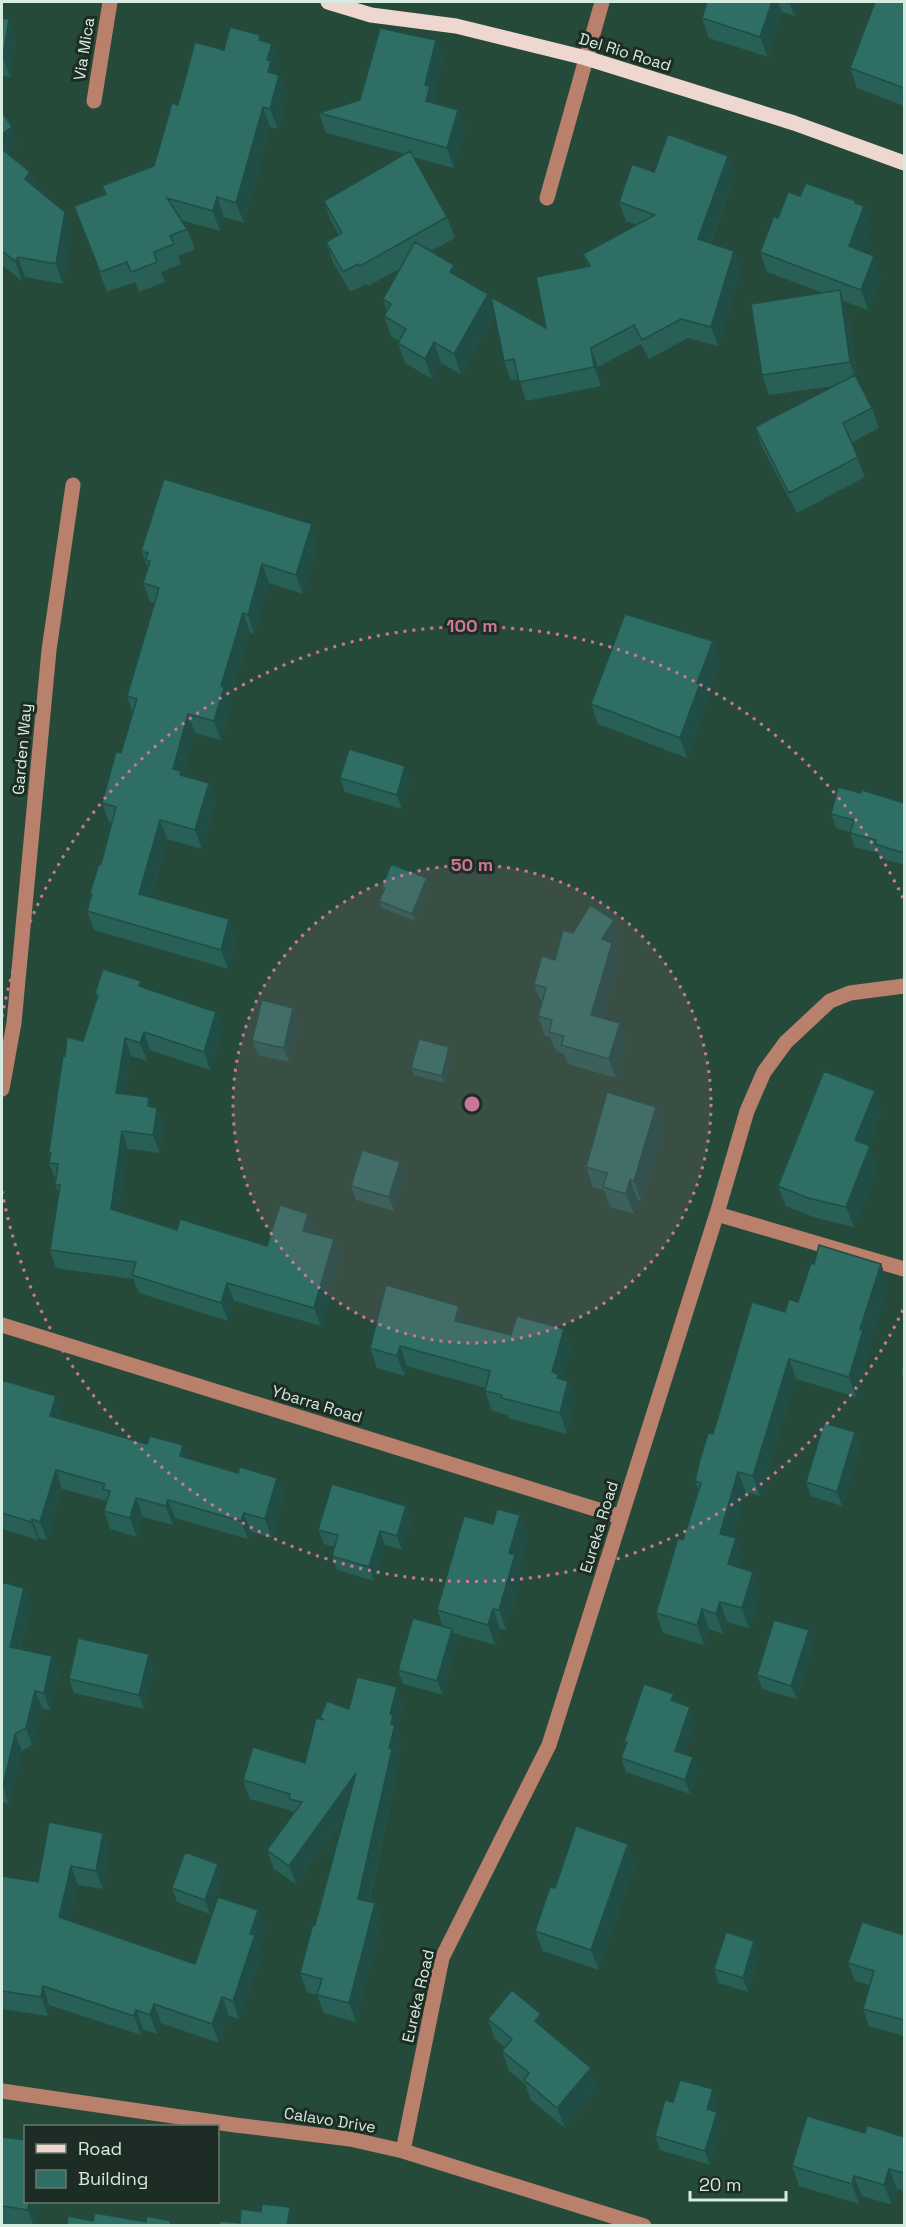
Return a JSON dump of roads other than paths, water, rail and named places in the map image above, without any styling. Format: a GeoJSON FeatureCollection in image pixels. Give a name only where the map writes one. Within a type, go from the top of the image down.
{"type":"FeatureCollection","features":[{"type":"Feature","properties":{"kind":"main road","name":"Del Rio Road"},"geometry":{"type":"LineString","coordinates":[[328,2],[371,15],[456,26],[586,58],[794,123],[904,163]]}},
{"type":"Feature","properties":{"kind":"street","name":"Via Mica"},"geometry":{"type":"LineString","coordinates":[[94,101],[110,2]]}},
{"type":"Feature","properties":{"kind":"street"},"geometry":{"type":"LineString","coordinates":[[547,198],[602,2]]}},
{"type":"Feature","properties":{"kind":"street","name":"Garden Way"},"geometry":{"type":"LineString","coordinates":[[2,1089],[14,1023],[49,650],[73,484]]}},
{"type":"Feature","properties":{"kind":"street","name":"Eureka Road"},"geometry":{"type":"LineString","coordinates":[[403,2151],[442,1958],[549,1745],[717,1214],[747,1111],[764,1072],[786,1042],[830,1001],[850,993],[904,986]]}},
{"type":"Feature","properties":{"kind":"street"},"geometry":{"type":"LineString","coordinates":[[717,1214],[904,1269]]}},
{"type":"Feature","properties":{"kind":"street","name":"Ybarra Road"},"geometry":{"type":"LineString","coordinates":[[2,1325],[621,1517]]}},
{"type":"Feature","properties":{"kind":"street","name":"Calavo Drive"},"geometry":{"type":"LineString","coordinates":[[2,2091],[235,2125],[350,2139],[403,2151],[644,2226]]}}]}
